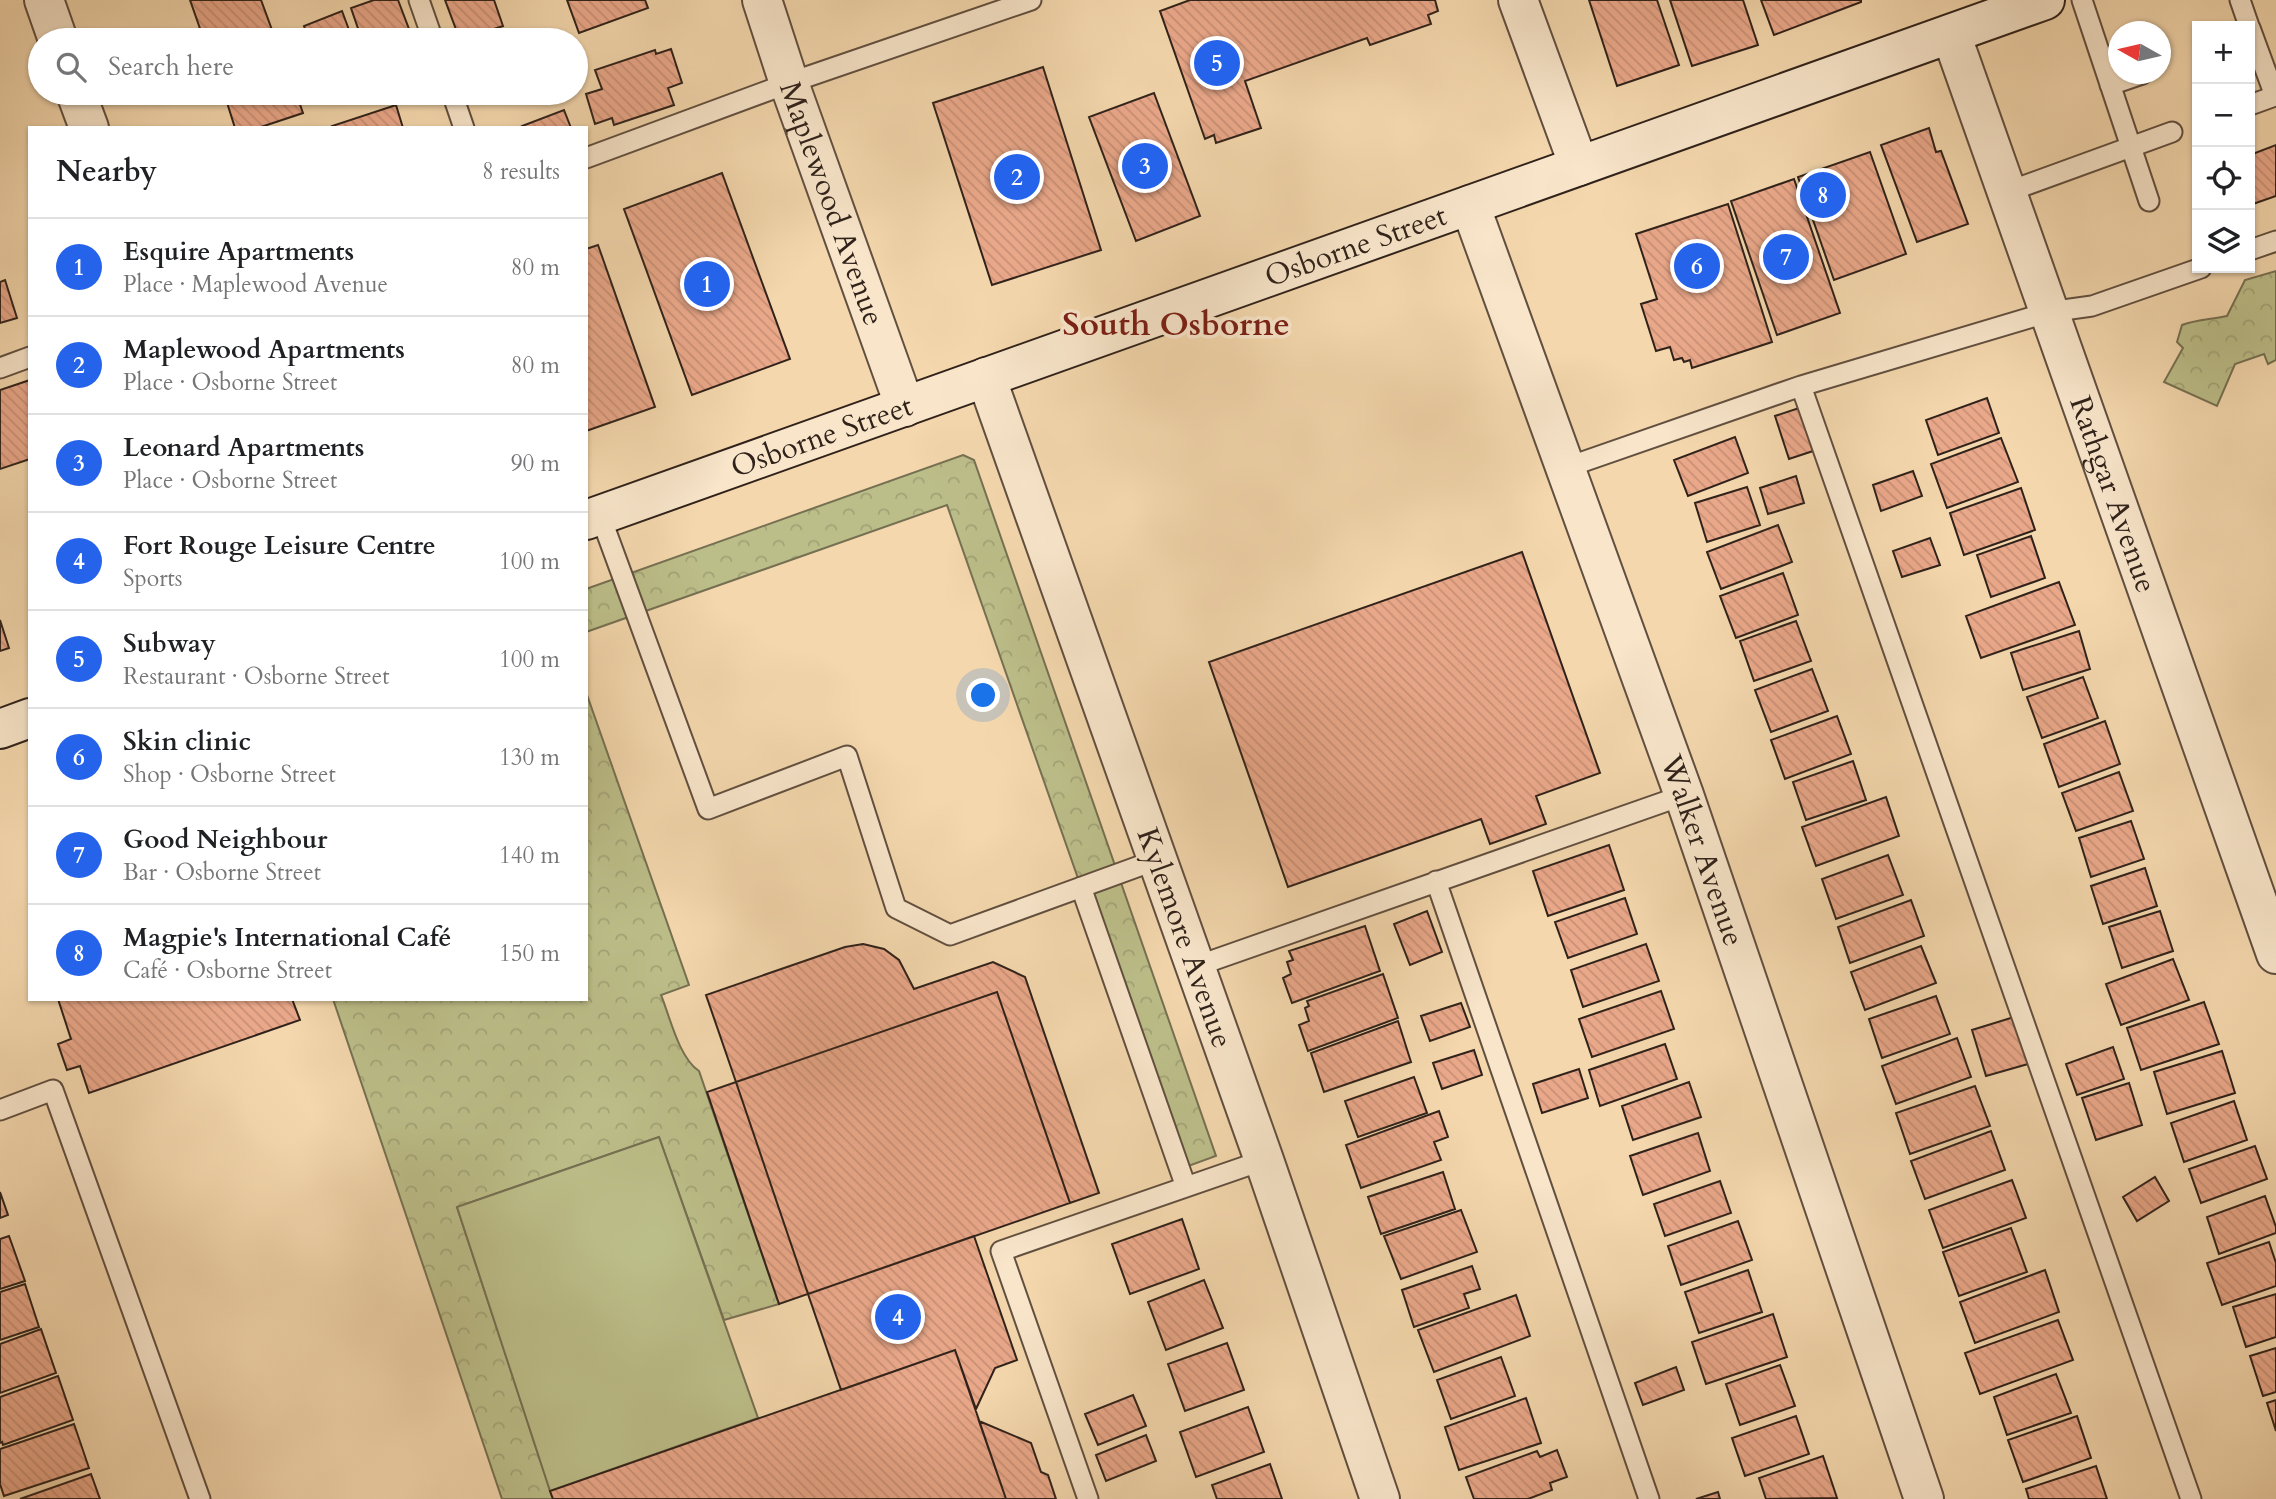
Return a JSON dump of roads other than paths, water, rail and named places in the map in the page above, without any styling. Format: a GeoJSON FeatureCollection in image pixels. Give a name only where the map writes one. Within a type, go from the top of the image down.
{"type":"FeatureCollection","features":[{"type":"Feature","properties":{"kind":"street"},"geometry":{"type":"LineString","coordinates":[[44,0],[54,28]]}},
{"type":"Feature","properties":{"kind":"street","name":"Maplewood Avenue"},"geometry":{"type":"LineString","coordinates":[[762,0],[905,407]]}},
{"type":"Feature","properties":{"kind":"street"},"geometry":{"type":"LineString","coordinates":[[1518,0],[1579,166]]}},
{"type":"Feature","properties":{"kind":"street","name":"Osborne Street"},"geometry":{"type":"LineString","coordinates":[[593,517],[2045,0]]}},
{"type":"Feature","properties":{"kind":"street","name":"Rathgar Avenue"},"geometry":{"type":"LineString","coordinates":[[1951,34],[2276,954]]}},
{"type":"Feature","properties":{"kind":"street"},"geometry":{"type":"LineString","coordinates":[[80,105],[88,126]]}},
{"type":"Feature","properties":{"kind":"street","name":"Walker Avenue"},"geometry":{"type":"LineString","coordinates":[[1470,205],[1684,795],[1924,1499]]}},
{"type":"Feature","properties":{"kind":"street","name":"Kylemore Avenue"},"geometry":{"type":"LineString","coordinates":[[986,377],[1264,1160],[1380,1499]]}},
{"type":"Feature","properties":{"kind":"street"},"geometry":{"type":"LineString","coordinates":[[0,729],[28,719]]}},
{"type":"Feature","properties":{"kind":"lane"},"geometry":{"type":"LineString","coordinates":[[419,0],[429,28]]}},
{"type":"Feature","properties":{"kind":"lane"},"geometry":{"type":"LineString","coordinates":[[588,157],[789,83],[1031,0]]}},
{"type":"Feature","properties":{"kind":"lane"},"geometry":{"type":"LineString","coordinates":[[2082,0],[2149,201]]}},
{"type":"Feature","properties":{"kind":"lane"},"geometry":{"type":"LineString","coordinates":[[2240,0],[2247,21]]}},
{"type":"Feature","properties":{"kind":"lane"},"geometry":{"type":"LineString","coordinates":[[2255,45],[2275,96],[2255,103]]}},
{"type":"Feature","properties":{"kind":"lane"},"geometry":{"type":"LineString","coordinates":[[456,105],[463,126]]}},
{"type":"Feature","properties":{"kind":"lane"},"geometry":{"type":"LineString","coordinates":[[2007,192],[2172,132]]}},
{"type":"Feature","properties":{"kind":"lane"},"geometry":{"type":"LineString","coordinates":[[2255,248],[2276,241]]}},
{"type":"Feature","properties":{"kind":"lane"},"geometry":{"type":"LineString","coordinates":[[1565,468],[1801,386],[2049,312],[2092,306],[2192,271]]}},
{"type":"Feature","properties":{"kind":"lane"},"geometry":{"type":"LineString","coordinates":[[0,368],[28,358]]}},
{"type":"Feature","properties":{"kind":"lane"},"geometry":{"type":"LineString","coordinates":[[1801,386],[2191,1499]]}},
{"type":"Feature","properties":{"kind":"lane"},"geometry":{"type":"LineString","coordinates":[[593,517],[708,809],[847,756],[896,908],[950,934],[1156,860]]}},
{"type":"Feature","properties":{"kind":"lane"},"geometry":{"type":"LineString","coordinates":[[1194,967],[1684,795]]}},
{"type":"Feature","properties":{"kind":"lane"},"geometry":{"type":"LineString","coordinates":[[1436,881],[1649,1499]]}},
{"type":"Feature","properties":{"kind":"lane"},"geometry":{"type":"LineString","coordinates":[[1081,887],[1186,1187]]}},
{"type":"Feature","properties":{"kind":"lane"},"geometry":{"type":"LineString","coordinates":[[0,1110],[53,1090],[200,1499]]}},
{"type":"Feature","properties":{"kind":"lane"},"geometry":{"type":"LineString","coordinates":[[1088,1499],[1001,1251],[1264,1160]]}},
{"type":"Feature","properties":{"kind":"place","name":"Subway"},"geometry":{"type":"Point","coordinates":[1217,63]}},
{"type":"Feature","properties":{"kind":"place","name":"Leonard Apartments"},"geometry":{"type":"Point","coordinates":[1145,166]}},
{"type":"Feature","properties":{"kind":"place","name":"Maplewood Apartments"},"geometry":{"type":"Point","coordinates":[1017,177]}},
{"type":"Feature","properties":{"kind":"place","name":"Magpie's International Café"},"geometry":{"type":"Point","coordinates":[1823,195]}},
{"type":"Feature","properties":{"kind":"place","name":"Good Neighbour"},"geometry":{"type":"Point","coordinates":[1786,257]}},
{"type":"Feature","properties":{"kind":"place","name":"Skin clinic"},"geometry":{"type":"Point","coordinates":[1697,266]}},
{"type":"Feature","properties":{"kind":"place","name":"Esquire Apartments"},"geometry":{"type":"Point","coordinates":[707,284]}},
{"type":"Feature","properties":{"kind":"place","name":"Fort Rouge Leisure Centre"},"geometry":{"type":"Point","coordinates":[898,1317]}},
{"type":"Feature","properties":{"kind":"district","name":"South Osborne"},"geometry":{"type":"Point","coordinates":[1176,323]}}]}
